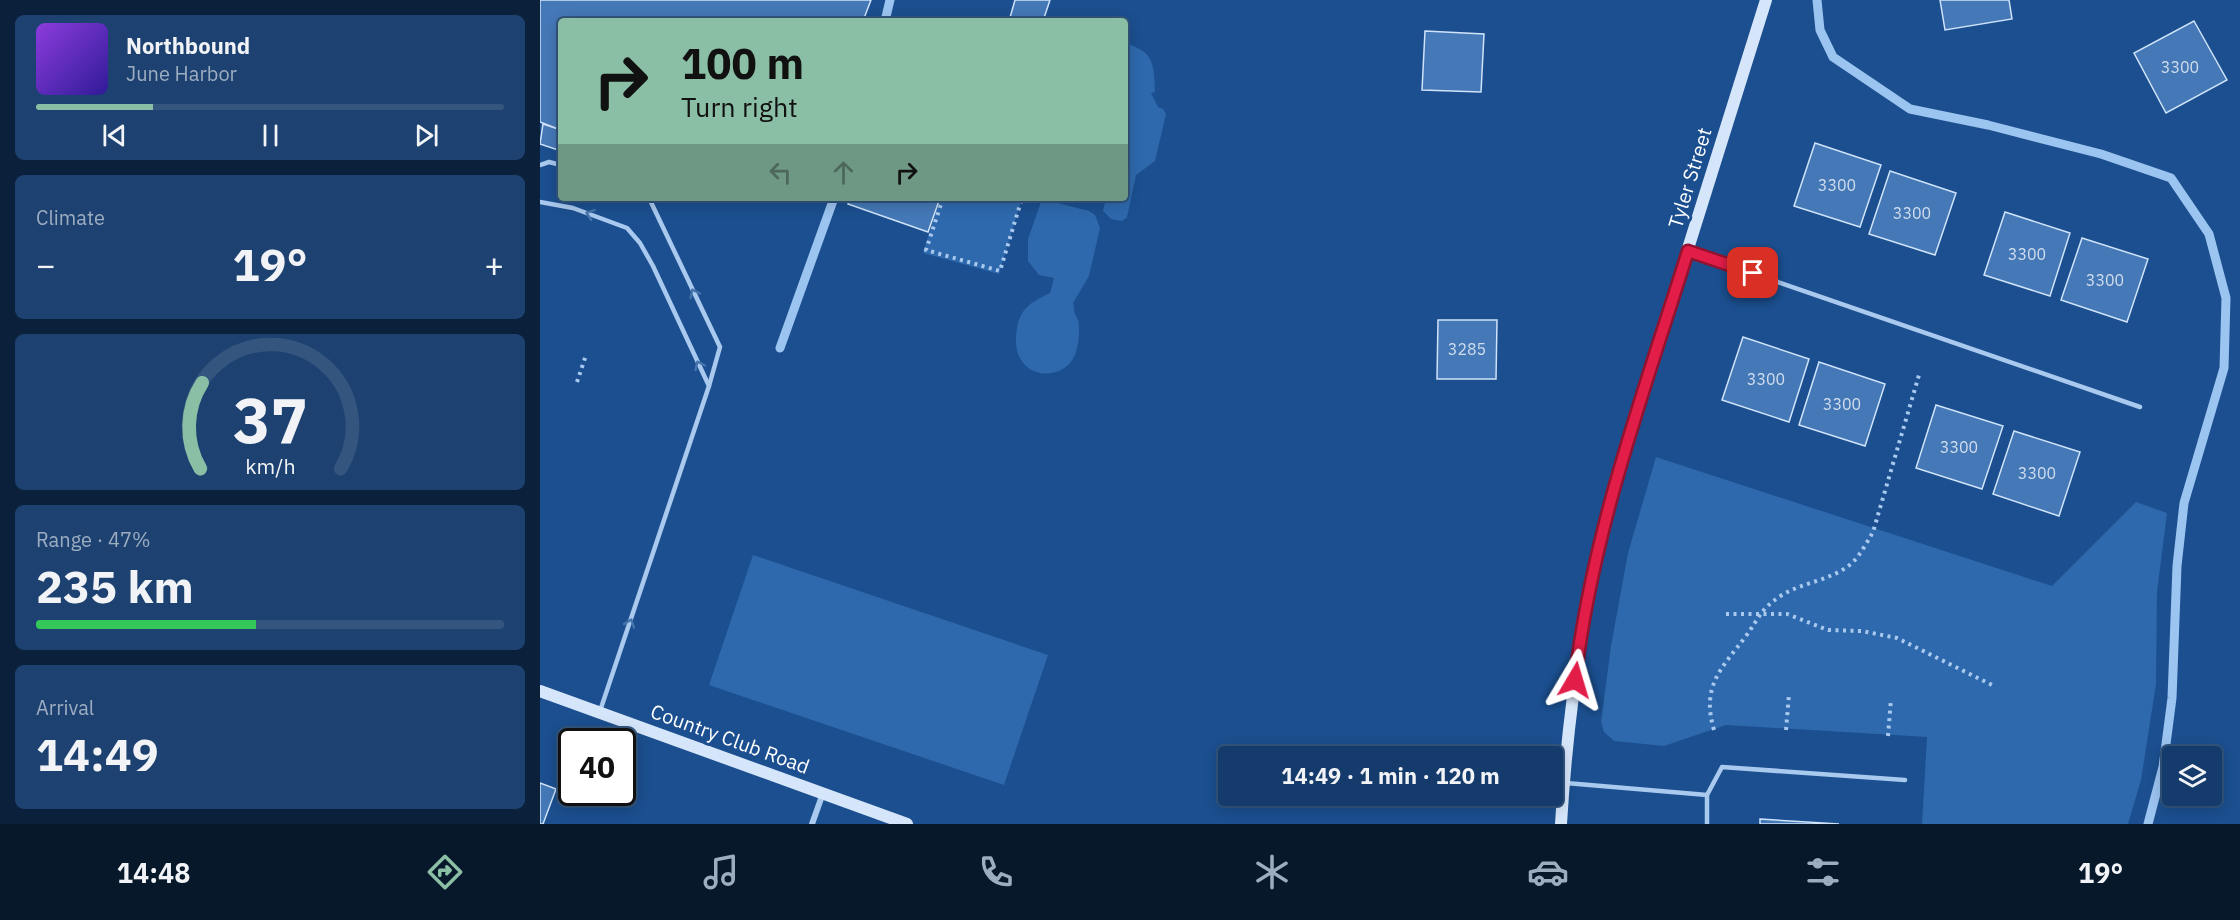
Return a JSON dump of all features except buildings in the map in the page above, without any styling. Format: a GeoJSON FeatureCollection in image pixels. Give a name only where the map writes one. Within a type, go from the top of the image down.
{"type":"FeatureCollection","features":[{"type":"Feature","properties":{"kind":"street","name":"Tyler Street"},"geometry":{"type":"LineString","coordinates":[[1563,783],[1580,638],[1597,550],[1616,478],[1766,0]]}},
{"type":"Feature","properties":{"kind":"street","name":"Country Club Road"},"geometry":{"type":"LineString","coordinates":[[540,691],[907,824]]}},
{"type":"Feature","properties":{"kind":"street"},"geometry":{"type":"LineString","coordinates":[[812,824],[823,793]]}},
{"type":"Feature","properties":{"kind":"street","name":"Tyler Street"},"geometry":{"type":"LineString","coordinates":[[1561,824],[1562,806]]}},
{"type":"Feature","properties":{"kind":"lane"},"geometry":{"type":"LineString","coordinates":[[540,165],[549,162],[558,164]]}},
{"type":"Feature","properties":{"kind":"lane"},"geometry":{"type":"LineString","coordinates":[[600,712],[720,347],[650,201]]}},
{"type":"Feature","properties":{"kind":"lane"},"geometry":{"type":"LineString","coordinates":[[540,202],[573,208],[627,228],[640,243],[653,266],[709,386]]}},
{"type":"Feature","properties":{"kind":"lane"},"geometry":{"type":"LineString","coordinates":[[1688,251],[2140,407]]}},
{"type":"Feature","properties":{"kind":"lane"},"geometry":{"type":"LineString","coordinates":[[1707,824],[1707,795],[1722,768],[1905,780]]}},
{"type":"Feature","properties":{"kind":"lane"},"geometry":{"type":"LineString","coordinates":[[1563,783],[1707,795]]}},
{"type":"Feature","properties":{"kind":"path"},"geometry":{"type":"LineString","coordinates":[[942,201],[926,250],[1000,271],[1021,201]]}},
{"type":"Feature","properties":{"kind":"path"},"geometry":{"type":"LineString","coordinates":[[578,382],[586,355]]}},
{"type":"Feature","properties":{"kind":"path"},"geometry":{"type":"LineString","coordinates":[[1714,730],[1708,703],[1716,676],[1746,636],[1757,615],[1782,595],[1847,566],[1865,546],[1873,531],[1919,375]]}},
{"type":"Feature","properties":{"kind":"path"},"geometry":{"type":"LineString","coordinates":[[1726,614],[1787,614],[1811,626],[1828,630],[1862,631],[1898,638],[1992,685]]}},
{"type":"Feature","properties":{"kind":"path"},"geometry":{"type":"LineString","coordinates":[[1786,730],[1789,694]]}},
{"type":"Feature","properties":{"kind":"path"},"geometry":{"type":"LineString","coordinates":[[1888,736],[1891,699]]}},
{"type":"Feature","properties":{"kind":"shaded area"},"geometry":{"type":"Polygon","coordinates":[[[1128,44],[1142,50],[1150,60],[1153,66],[1155,92],[1151,93],[1158,107],[1166,114],[1155,161],[1136,175],[1127,217],[1122,221],[1111,219],[1103,211],[1105,201],[1128,201],[1128,44]]]}},
{"type":"Feature","properties":{"kind":"shaded area"},"geometry":{"type":"Polygon","coordinates":[[[939,201],[1021,201],[999,274],[923,253],[939,201]]]}},
{"type":"Feature","properties":{"kind":"shaded area"},"geometry":{"type":"Polygon","coordinates":[[[1041,201],[1089,211],[1095,215],[1100,228],[1089,276],[1073,303],[1079,326],[1077,348],[1072,360],[1064,368],[1054,373],[1032,370],[1023,363],[1017,352],[1017,328],[1022,314],[1030,304],[1050,293],[1054,278],[1039,275],[1028,261],[1028,239],[1041,201]]]}},
{"type":"Feature","properties":{"kind":"shaded area"},"geometry":{"type":"Polygon","coordinates":[[[1656,457],[2052,586],[2136,502],[2167,513],[2157,592],[2156,684],[2141,780],[2128,824],[1922,824],[1927,737],[1726,725],[1664,746],[1614,741],[1604,732],[1601,722],[1611,646],[1628,553],[1656,457]]]}},
{"type":"Feature","properties":{"kind":"shaded area"},"geometry":{"type":"Polygon","coordinates":[[[753,555],[1048,655],[1004,785],[709,685],[753,555]]]}},
{"type":"Feature","properties":{"kind":"waterway"},"geometry":{"type":"LineString","coordinates":[[886,18],[890,0]]}},
{"type":"Feature","properties":{"kind":"waterway"},"geometry":{"type":"LineString","coordinates":[[1817,0],[1820,30],[1833,57],[1910,109],[1988,125],[2101,154],[2171,178],[2209,234],[2226,298],[2224,368],[2184,503],[2177,566],[2172,698],[2163,767],[2148,824]]}},
{"type":"Feature","properties":{"kind":"waterway"},"geometry":{"type":"LineString","coordinates":[[780,348],[833,201]]}},
{"type":"Feature","properties":{"kind":"route"},"geometry":{"type":"LineString","coordinates":[[1575,680],[1580,638],[1597,550],[1616,478],[1688,251],[1753,273]]}}]}
